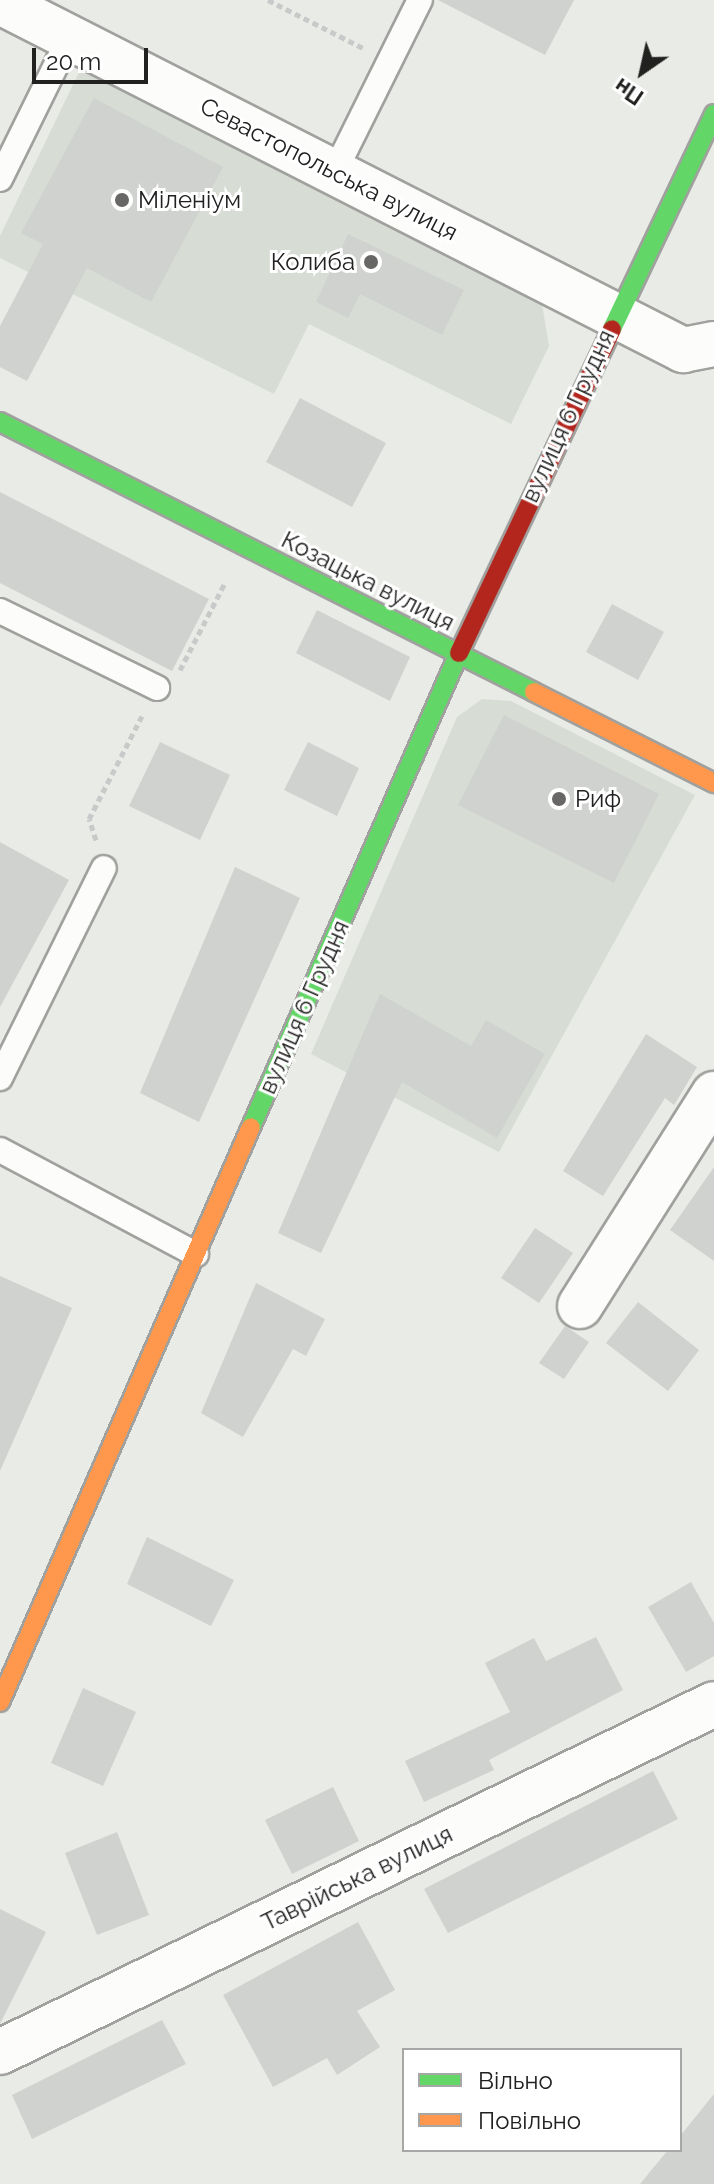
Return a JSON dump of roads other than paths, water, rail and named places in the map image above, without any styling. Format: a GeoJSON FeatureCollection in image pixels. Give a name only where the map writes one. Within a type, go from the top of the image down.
{"type":"FeatureCollection","features":[{"type":"Feature","properties":{"kind":"street","name":"Севастопольська вулиця"},"geometry":{"type":"LineString","coordinates":[[0,2],[615,316]]}},
{"type":"Feature","properties":{"kind":"street","name":"вулиця 6 Грудня"},"geometry":{"type":"LineString","coordinates":[[0,1702],[458,654],[615,316],[714,114]]}},
{"type":"Feature","properties":{"kind":"street","name":"вулиця 6 Грудня"},"geometry":{"type":"LineString","coordinates":[[615,316],[683,350],[714,344]]}},
{"type":"Feature","properties":{"kind":"street","name":"Козацька вулиця"},"geometry":{"type":"LineString","coordinates":[[0,422],[714,783]]}},
{"type":"Feature","properties":{"kind":"street"},"geometry":{"type":"LineString","coordinates":[[580,1306],[714,1094]]}},
{"type":"Feature","properties":{"kind":"street","name":"Таврійська вулиця"},"geometry":{"type":"LineString","coordinates":[[0,2052],[714,1704]]}},
{"type":"Feature","properties":{"kind":"lane"},"geometry":{"type":"LineString","coordinates":[[334,173],[420,0]]}},
{"type":"Feature","properties":{"kind":"lane"},"geometry":{"type":"LineString","coordinates":[[0,179],[70,37]]}},
{"type":"Feature","properties":{"kind":"lane"},"geometry":{"type":"LineString","coordinates":[[0,611],[157,688]]}},
{"type":"Feature","properties":{"kind":"lane"},"geometry":{"type":"LineString","coordinates":[[0,1078],[104,868]]}},
{"type":"Feature","properties":{"kind":"lane"},"geometry":{"type":"LineString","coordinates":[[0,1150],[196,1254]]}},
{"type":"Feature","properties":{"kind":"place","name":"Міленіум"},"geometry":{"type":"Point","coordinates":[122,200]}},
{"type":"Feature","properties":{"kind":"place","name":"Колиба"},"geometry":{"type":"Point","coordinates":[371,262]}},
{"type":"Feature","properties":{"kind":"place","name":"Риф"},"geometry":{"type":"Point","coordinates":[559,799]}}]}
